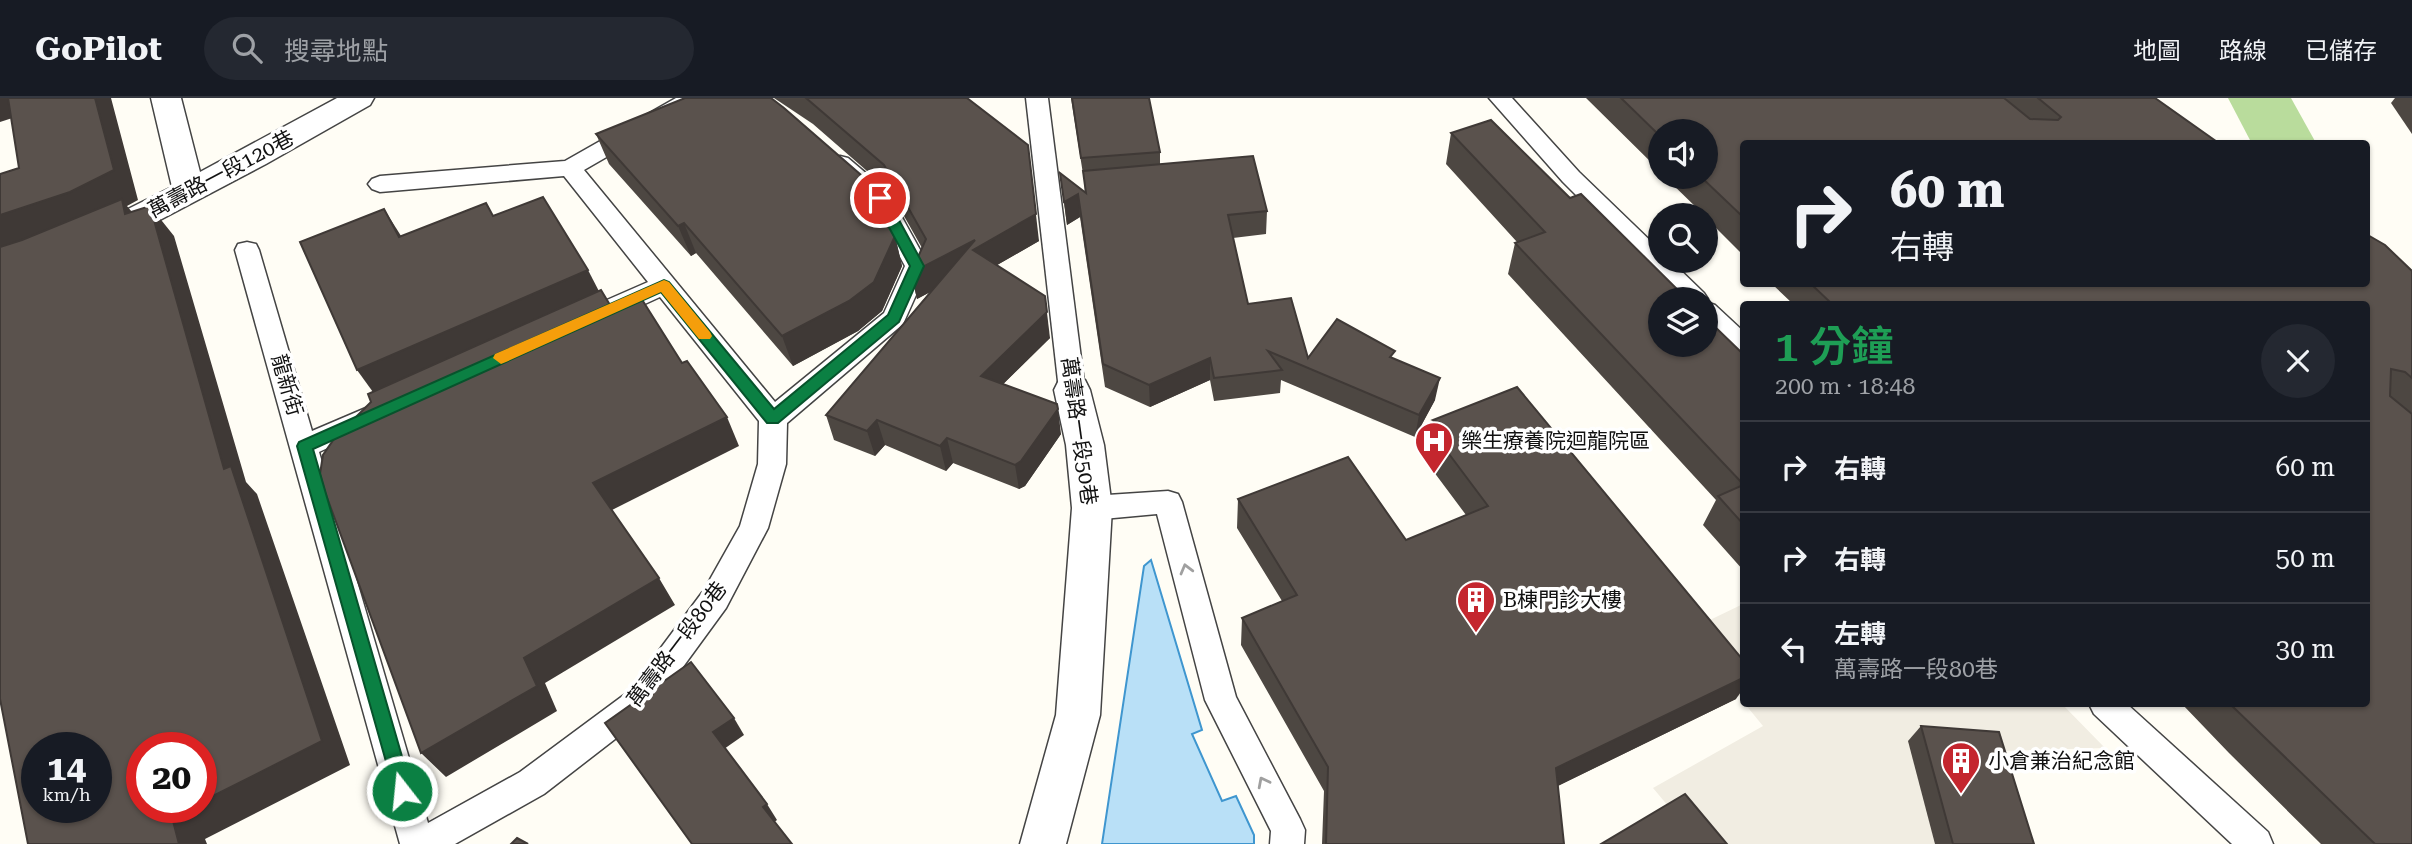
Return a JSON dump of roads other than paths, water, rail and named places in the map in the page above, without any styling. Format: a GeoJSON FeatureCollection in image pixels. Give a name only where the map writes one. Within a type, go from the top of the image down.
{"type":"FeatureCollection","features":[{"type":"Feature","properties":{"kind":"street"},"geometry":{"type":"LineString","coordinates":[[166,98],[189,192]]}},
{"type":"Feature","properties":{"kind":"street","name":"萬壽路一段120巷"},"geometry":{"type":"LineString","coordinates":[[85,241],[189,192],[359,98]]}},
{"type":"Feature","properties":{"kind":"street","name":"萬壽路一段50巷"},"geometry":{"type":"LineString","coordinates":[[1043,844],[1078,715],[1092,508],[1086,445],[1072,390]]}},
{"type":"Feature","properties":{"kind":"lane"},"geometry":{"type":"LineString","coordinates":[[380,184],[570,168],[692,98]]}},
{"type":"Feature","properties":{"kind":"lane","name":"萬壽路一段50巷"},"geometry":{"type":"LineString","coordinates":[[1037,98],[1072,390]]}},
{"type":"Feature","properties":{"kind":"lane"},"geometry":{"type":"LineString","coordinates":[[1500,98],[1571,177],[1683,287]]}},
{"type":"Feature","properties":{"kind":"lane"},"geometry":{"type":"LineString","coordinates":[[570,168],[772,419],[894,318],[917,266],[880,198],[822,148]]}},
{"type":"Feature","properties":{"kind":"lane"},"geometry":{"type":"LineString","coordinates":[[1046,187],[1074,185]]}},
{"type":"Feature","properties":{"kind":"lane","name":"龍新街"},"geometry":{"type":"LineString","coordinates":[[247,250],[417,844]]}},
{"type":"Feature","properties":{"kind":"lane"},"geometry":{"type":"LineString","coordinates":[[552,335],[664,285]]}},
{"type":"Feature","properties":{"kind":"lane"},"geometry":{"type":"LineString","coordinates":[[1718,323],[1740,344]]}},
{"type":"Feature","properties":{"kind":"lane"},"geometry":{"type":"LineString","coordinates":[[305,446],[404,402]]}},
{"type":"Feature","properties":{"kind":"lane","name":"萬壽路一段80巷"},"geometry":{"type":"LineString","coordinates":[[423,844],[532,783],[639,702],[715,599],[754,528],[772,464],[772,419]]}},
{"type":"Feature","properties":{"kind":"lane"},"geometry":{"type":"LineString","coordinates":[[1092,508],[1168,502],[1220,700],[1288,830],[1287,844]]}},
{"type":"Feature","properties":{"kind":"lane"},"geometry":{"type":"LineString","coordinates":[[2108,707],[2256,844]]}},
{"type":"Feature","properties":{"kind":"water"},"geometry":{"type":"Polygon","coordinates":[[[1151,560],[1202,730],[1192,734],[1222,801],[1236,796],[1254,835],[1254,844],[1102,844],[1144,566],[1151,560]]]}},
{"type":"Feature","properties":{"kind":"place","name":"樂生療養院迴龍院區"},"geometry":{"type":"Point","coordinates":[1434,475]}},
{"type":"Feature","properties":{"kind":"place","name":"B棟門診大樓"},"geometry":{"type":"Point","coordinates":[1476,634]}},
{"type":"Feature","properties":{"kind":"place","name":"小倉兼治紀念館"},"geometry":{"type":"Point","coordinates":[1961,795]}}]}
